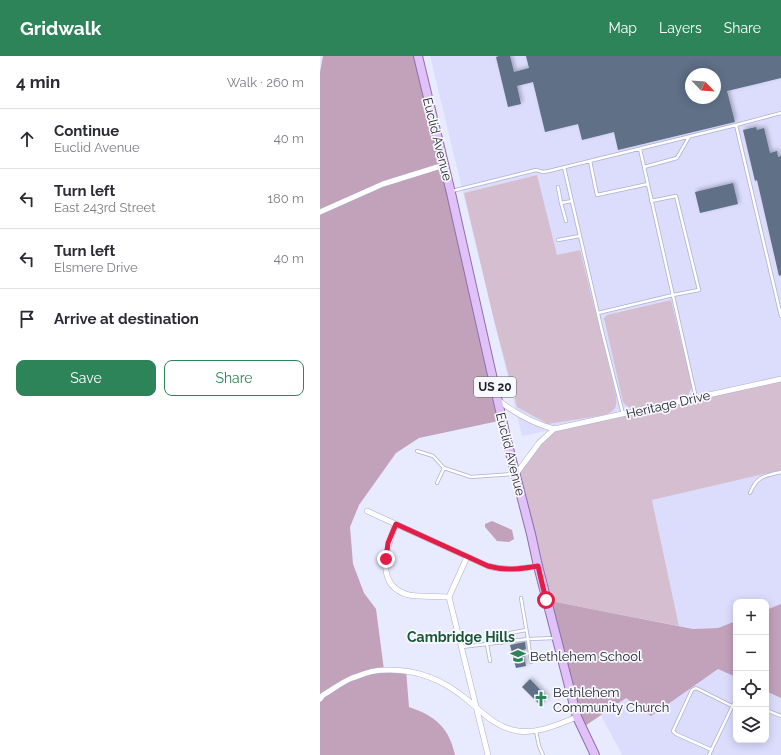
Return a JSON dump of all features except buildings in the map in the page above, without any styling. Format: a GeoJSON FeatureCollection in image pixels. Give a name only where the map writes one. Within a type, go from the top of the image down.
{"type":"FeatureCollection","features":[{"type":"Feature","properties":{"kind":"main road","name":"Euclid Avenue"},"geometry":{"type":"LineString","coordinates":[[418,56],[451,191],[498,400],[556,638],[577,716],[595,755]]}},
{"type":"Feature","properties":{"kind":"street"},"geometry":{"type":"LineString","coordinates":[[320,212],[383,184],[444,165]]}},
{"type":"Feature","properties":{"kind":"street","name":"Heritage Drive"},"geometry":{"type":"LineString","coordinates":[[516,474],[539,443],[554,430],[781,379]]}},
{"type":"Feature","properties":{"kind":"street"},"geometry":{"type":"LineString","coordinates":[[498,400],[516,413],[539,425],[554,430]]}},
{"type":"Feature","properties":{"kind":"street"},"geometry":{"type":"LineString","coordinates":[[367,511],[488,566],[513,570],[538,566]]}},
{"type":"Feature","properties":{"kind":"street"},"geometry":{"type":"LineString","coordinates":[[396,524],[388,543],[386,559],[386,573],[394,588],[409,595],[449,597]]}},
{"type":"Feature","properties":{"kind":"street"},"geometry":{"type":"LineString","coordinates":[[467,557],[449,597],[488,755]]}},
{"type":"Feature","properties":{"kind":"street"},"geometry":{"type":"LineString","coordinates":[[320,699],[323,695],[350,679],[376,670],[406,670],[427,676],[446,685],[464,697],[478,710],[500,726],[519,731],[536,730],[557,725],[577,716]]}},
{"type":"Feature","properties":{"kind":"lane"},"geometry":{"type":"LineString","coordinates":[[451,191],[536,170],[543,172],[590,161],[781,113]]}},
{"type":"Feature","properties":{"kind":"lane"},"geometry":{"type":"LineString","coordinates":[[736,125],[781,316]]}},
{"type":"Feature","properties":{"kind":"lane"},"geometry":{"type":"LineString","coordinates":[[644,167],[677,158],[689,137]]}},
{"type":"Feature","properties":{"kind":"lane"},"geometry":{"type":"LineString","coordinates":[[640,149],[696,398]]}},
{"type":"Feature","properties":{"kind":"lane"},"geometry":{"type":"LineString","coordinates":[[590,161],[597,195],[648,184]]}},
{"type":"Feature","properties":{"kind":"lane"},"geometry":{"type":"LineString","coordinates":[[564,167],[623,415]]}},
{"type":"Feature","properties":{"kind":"lane"},"geometry":{"type":"LineString","coordinates":[[558,187],[566,221]]}},
{"type":"Feature","properties":{"kind":"lane"},"geometry":{"type":"LineString","coordinates":[[598,313],[699,290],[676,196],[651,201]]}},
{"type":"Feature","properties":{"kind":"lane"},"geometry":{"type":"LineString","coordinates":[[561,203],[572,201]]}},
{"type":"Feature","properties":{"kind":"lane"},"geometry":{"type":"LineString","coordinates":[[558,240],[580,236]]}},
{"type":"Feature","properties":{"kind":"lane"},"geometry":{"type":"LineString","coordinates":[[417,451],[433,456],[444,468],[472,477],[516,474]]}},
{"type":"Feature","properties":{"kind":"lane"},"geometry":{"type":"LineString","coordinates":[[437,483],[444,468]]}},
{"type":"Feature","properties":{"kind":"lane"},"geometry":{"type":"LineString","coordinates":[[750,494],[756,480],[762,476],[781,472]]}},
{"type":"Feature","properties":{"kind":"lane"},"geometry":{"type":"LineString","coordinates":[[520,598],[531,662]]}},
{"type":"Feature","properties":{"kind":"lane"},"geometry":{"type":"LineString","coordinates":[[502,643],[510,633],[526,630]]}},
{"type":"Feature","properties":{"kind":"lane"},"geometry":{"type":"LineString","coordinates":[[461,647],[556,638]]}},
{"type":"Feature","properties":{"kind":"lane"},"geometry":{"type":"LineString","coordinates":[[487,644],[490,661]]}},
{"type":"Feature","properties":{"kind":"lane"},"geometry":{"type":"LineString","coordinates":[[709,755],[712,750],[732,706],[696,688],[692,690],[673,731],[676,734],[712,750]]}},
{"type":"Feature","properties":{"kind":"lane"},"geometry":{"type":"LineString","coordinates":[[769,711],[781,716]]}},
{"type":"Feature","properties":{"kind":"lane"},"geometry":{"type":"LineString","coordinates":[[536,730],[539,746],[543,755]]}},
{"type":"Feature","properties":{"kind":"shaded area"},"geometry":{"type":"Polygon","coordinates":[[[323,56],[418,56],[503,420],[419,438],[396,453],[359,505],[350,527],[353,564],[364,593],[376,609],[384,670],[406,670],[409,707],[426,714],[440,724],[449,737],[455,755],[320,755],[320,72],[323,56]]]}},
{"type":"Feature","properties":{"kind":"shaded area"},"geometry":{"type":"Polygon","coordinates":[[[430,56],[781,56],[781,380],[522,436],[430,56]]]}},
{"type":"Feature","properties":{"kind":"shaded area"},"geometry":{"type":"Polygon","coordinates":[[[537,175],[557,255],[580,250],[616,396],[615,408],[611,412],[604,415],[548,424],[517,407],[494,320],[464,193],[537,175]]]}},
{"type":"Feature","properties":{"kind":"shaded area"},"geometry":{"type":"Polygon","coordinates":[[[671,300],[692,387],[688,395],[683,397],[636,408],[628,407],[623,402],[604,318],[607,315],[671,300]]]}},
{"type":"Feature","properties":{"kind":"shaded area"},"geometry":{"type":"Polygon","coordinates":[[[781,379],[781,470],[652,500],[679,626],[546,600],[516,474],[539,443],[554,429],[781,379]]]}},
{"type":"Feature","properties":{"kind":"shaded area"},"geometry":{"type":"Polygon","coordinates":[[[781,470],[781,604],[769,609],[769,599],[733,599],[733,622],[718,628],[693,629],[679,626],[652,500],[781,470]]]}},
{"type":"Feature","properties":{"kind":"shaded area"},"geometry":{"type":"Polygon","coordinates":[[[492,521],[512,530],[514,539],[509,542],[497,541],[485,527],[485,524],[492,521]]]}},
{"type":"Feature","properties":{"kind":"shaded area"},"geometry":{"type":"Polygon","coordinates":[[[546,600],[693,629],[718,628],[733,622],[733,676],[718,669],[651,716],[626,698],[582,728],[546,600]]]}},
{"type":"Feature","properties":{"kind":"shaded area"},"geometry":{"type":"Polygon","coordinates":[[[781,604],[781,698],[769,692],[769,609],[781,604]]]}},
{"type":"Feature","properties":{"kind":"shaded area"},"geometry":{"type":"Polygon","coordinates":[[[781,629],[781,755],[622,755],[601,715],[696,651],[733,642],[733,743],[769,743],[769,632],[781,629]]]}},
{"type":"Feature","properties":{"kind":"place","name":"Bethlehem School"},"geometry":{"type":"Point","coordinates":[518,656]}},
{"type":"Feature","properties":{"kind":"place","name":"Bethlehem Community Church"},"geometry":{"type":"Point","coordinates":[541,699]}},
{"type":"Feature","properties":{"kind":"district","name":"Cambridge Hills"},"geometry":{"type":"Point","coordinates":[461,637]}},
{"type":"Feature","properties":{"kind":"route"},"geometry":{"type":"LineString","coordinates":[[386,559],[388,543],[396,524],[488,566],[513,570],[538,566],[546,600]]}}]}
